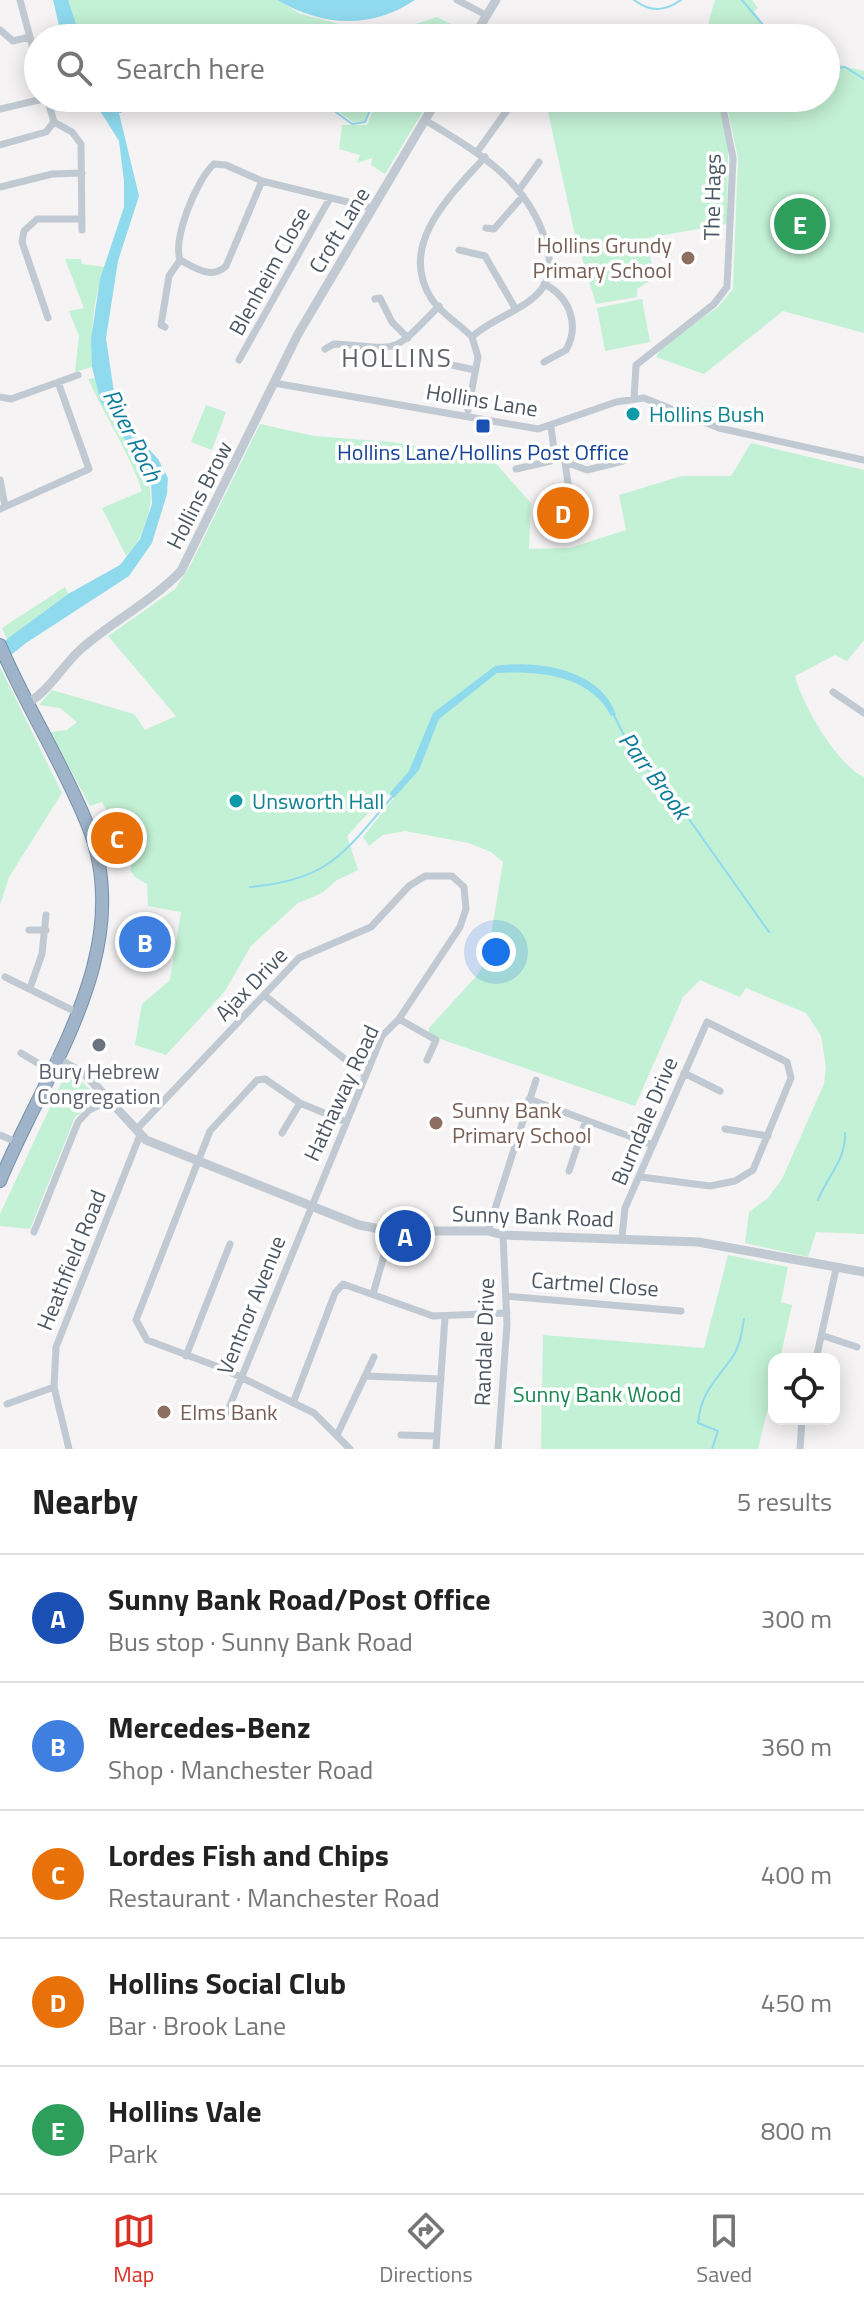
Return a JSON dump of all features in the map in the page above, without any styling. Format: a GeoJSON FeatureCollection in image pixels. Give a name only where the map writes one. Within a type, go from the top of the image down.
{"type":"FeatureCollection","features":[{"type":"Feature","properties":{"kind":"highway"},"geometry":{"type":"LineString","coordinates":[[0,645],[89,829],[100,870],[104,905],[102,930],[78,1013],[0,1181]]}},
{"type":"Feature","properties":{"kind":"street"},"geometry":{"type":"LineString","coordinates":[[20,0],[26,24]]}},
{"type":"Feature","properties":{"kind":"street"},"geometry":{"type":"LineString","coordinates":[[457,0],[486,15]]}},
{"type":"Feature","properties":{"kind":"street"},"geometry":{"type":"LineString","coordinates":[[481,24],[496,0]]}},
{"type":"Feature","properties":{"kind":"street"},"geometry":{"type":"LineString","coordinates":[[0,30],[13,41],[24,38]]}},
{"type":"Feature","properties":{"kind":"street"},"geometry":{"type":"LineString","coordinates":[[0,109],[24,103]]}},
{"type":"Feature","properties":{"kind":"street"},"geometry":{"type":"LineString","coordinates":[[51,112],[54,122],[80,140],[82,230]]}},
{"type":"Feature","properties":{"kind":"street","name":"Croft Lane"},"geometry":{"type":"LineString","coordinates":[[274,383],[298,334],[430,112]]}},
{"type":"Feature","properties":{"kind":"street"},"geometry":{"type":"LineString","coordinates":[[477,152],[506,112]]}},
{"type":"Feature","properties":{"kind":"street","name":"The Hags"},"geometry":{"type":"LineString","coordinates":[[634,399],[636,365],[714,304],[727,287],[733,158],[724,112]]}},
{"type":"Feature","properties":{"kind":"street"},"geometry":{"type":"LineString","coordinates":[[425,120],[485,157],[521,193],[540,223],[547,245],[548,267],[544,284],[472,337]]}},
{"type":"Feature","properties":{"kind":"street"},"geometry":{"type":"LineString","coordinates":[[0,145],[46,132],[54,122]]}},
{"type":"Feature","properties":{"kind":"street"},"geometry":{"type":"LineString","coordinates":[[468,410],[477,347],[472,337],[431,299],[420,261],[422,244],[445,202],[485,157]]}},
{"type":"Feature","properties":{"kind":"street"},"geometry":{"type":"LineString","coordinates":[[165,327],[161,325],[169,276],[180,260],[178,234],[213,161],[262,181],[372,208]]}},
{"type":"Feature","properties":{"kind":"street"},"geometry":{"type":"LineString","coordinates":[[486,228],[494,229],[539,162]]}},
{"type":"Feature","properties":{"kind":"street"},"geometry":{"type":"LineString","coordinates":[[0,187],[52,174],[82,173]]}},
{"type":"Feature","properties":{"kind":"street"},"geometry":{"type":"LineString","coordinates":[[180,260],[207,273],[223,269],[262,181]]}},
{"type":"Feature","properties":{"kind":"street","name":"Blenheim Close"},"geometry":{"type":"LineString","coordinates":[[239,360],[330,198]]}},
{"type":"Feature","properties":{"kind":"street"},"geometry":{"type":"LineString","coordinates":[[50,314],[22,242],[24,231],[37,219],[82,219]]}},
{"type":"Feature","properties":{"kind":"street"},"geometry":{"type":"LineString","coordinates":[[459,250],[485,252],[515,308]]}},
{"type":"Feature","properties":{"kind":"street"},"geometry":{"type":"LineString","coordinates":[[544,284],[567,303],[572,326],[566,350],[544,362]]}},
{"type":"Feature","properties":{"kind":"street"},"geometry":{"type":"LineString","coordinates":[[383,288],[378,299],[392,322],[408,338]]}},
{"type":"Feature","properties":{"kind":"street"},"geometry":{"type":"LineString","coordinates":[[325,349],[334,344],[390,348],[408,338],[439,306]]}},
{"type":"Feature","properties":{"kind":"street"},"geometry":{"type":"LineString","coordinates":[[447,364],[475,370]]}},
{"type":"Feature","properties":{"kind":"street"},"geometry":{"type":"LineString","coordinates":[[0,397],[11,399],[78,375]]}},
{"type":"Feature","properties":{"kind":"street"},"geometry":{"type":"LineString","coordinates":[[0,480],[3,508],[89,469],[58,382]]}},
{"type":"Feature","properties":{"kind":"street","name":"Hollins Lane"},"geometry":{"type":"LineString","coordinates":[[274,383],[515,427],[551,427],[607,405],[649,399],[719,428],[864,460]]}},
{"type":"Feature","properties":{"kind":"street","name":"Hollins Brow"},"geometry":{"type":"LineString","coordinates":[[28,703],[39,696],[83,647],[163,589],[181,571],[274,383]]}},
{"type":"Feature","properties":{"kind":"street"},"geometry":{"type":"LineString","coordinates":[[551,427],[554,449],[565,462],[587,470],[623,461]]}},
{"type":"Feature","properties":{"kind":"street"},"geometry":{"type":"LineString","coordinates":[[516,469],[551,461],[558,454]]}},
{"type":"Feature","properties":{"kind":"street"},"geometry":{"type":"LineString","coordinates":[[565,462],[571,504]]}},
{"type":"Feature","properties":{"kind":"street"},"geometry":{"type":"LineString","coordinates":[[833,692],[864,713]]}},
{"type":"Feature","properties":{"kind":"street","name":"Ajax Drive"},"geometry":{"type":"LineString","coordinates":[[138,1133],[299,958],[358,935],[382,919],[416,880],[434,874],[452,876]]}},
{"type":"Feature","properties":{"kind":"street","name":"Hathaway Road"},"geometry":{"type":"LineString","coordinates":[[309,1208],[382,1036],[399,1019],[463,918],[466,891],[452,876]]}},
{"type":"Feature","properties":{"kind":"street"},"geometry":{"type":"LineString","coordinates":[[30,988],[42,954],[46,915]]}},
{"type":"Feature","properties":{"kind":"street"},"geometry":{"type":"LineString","coordinates":[[29,930],[46,930]]}},
{"type":"Feature","properties":{"kind":"street"},"geometry":{"type":"LineString","coordinates":[[5,977],[78,1013]]}},
{"type":"Feature","properties":{"kind":"street"},"geometry":{"type":"LineString","coordinates":[[264,995],[365,1075]]}},
{"type":"Feature","properties":{"kind":"street"},"geometry":{"type":"LineString","coordinates":[[399,1019],[436,1040],[427,1060]]}},
{"type":"Feature","properties":{"kind":"street","name":"Burndale Drive"},"geometry":{"type":"LineString","coordinates":[[622,1237],[625,1208],[707,1022],[787,1062],[791,1078],[768,1136]]}},
{"type":"Feature","properties":{"kind":"street"},"geometry":{"type":"LineString","coordinates":[[21,1053],[49,1070]]}},
{"type":"Feature","properties":{"kind":"street","name":"Sunny Bank Road"},"geometry":{"type":"LineString","coordinates":[[56,1058],[77,1067],[138,1133],[196,1162],[359,1225],[391,1231],[488,1231],[503,1235],[622,1237],[710,1244],[864,1272]]}},
{"type":"Feature","properties":{"kind":"street"},"geometry":{"type":"LineString","coordinates":[[684,1073],[720,1091]]}},
{"type":"Feature","properties":{"kind":"street"},"geometry":{"type":"LineString","coordinates":[[346,1122],[300,1103],[265,1079],[257,1080],[210,1131],[136,1320],[147,1340],[319,1416],[350,1449]]}},
{"type":"Feature","properties":{"kind":"street"},"geometry":{"type":"LineString","coordinates":[[488,1231],[536,1080]]}},
{"type":"Feature","properties":{"kind":"street"},"geometry":{"type":"LineString","coordinates":[[529,1099],[653,1145]]}},
{"type":"Feature","properties":{"kind":"street"},"geometry":{"type":"LineString","coordinates":[[34,1232],[78,1122],[89,1110],[109,1100]]}},
{"type":"Feature","properties":{"kind":"street"},"geometry":{"type":"LineString","coordinates":[[282,1133],[300,1103]]}},
{"type":"Feature","properties":{"kind":"street"},"geometry":{"type":"LineString","coordinates":[[569,1171],[586,1120]]}},
{"type":"Feature","properties":{"kind":"street"},"geometry":{"type":"LineString","coordinates":[[641,1177],[710,1186],[735,1181],[753,1170],[768,1136],[725,1129]]}},
{"type":"Feature","properties":{"kind":"street","name":"Heathfield Road"},"geometry":{"type":"LineString","coordinates":[[69,1449],[54,1387],[56,1347],[138,1133]]}},
{"type":"Feature","properties":{"kind":"street"},"geometry":{"type":"LineString","coordinates":[[0,1135],[16,1142]]}},
{"type":"Feature","properties":{"kind":"street","name":"Ventnor Avenue"},"geometry":{"type":"LineString","coordinates":[[226,1415],[309,1208]]}},
{"type":"Feature","properties":{"kind":"street"},"geometry":{"type":"LineString","coordinates":[[373,1294],[391,1231]]}},
{"type":"Feature","properties":{"kind":"street","name":"Randale Drive"},"geometry":{"type":"LineString","coordinates":[[498,1449],[507,1313],[503,1235]]}},
{"type":"Feature","properties":{"kind":"street"},"geometry":{"type":"LineString","coordinates":[[186,1356],[230,1244]]}},
{"type":"Feature","properties":{"kind":"street"},"geometry":{"type":"LineString","coordinates":[[817,1353],[836,1269]]}},
{"type":"Feature","properties":{"kind":"street"},"geometry":{"type":"LineString","coordinates":[[293,1403],[338,1288],[345,1284],[445,1317],[507,1313]]}},
{"type":"Feature","properties":{"kind":"street","name":"Cartmel Close"},"geometry":{"type":"LineString","coordinates":[[506,1296],[666,1306],[681,1311]]}},
{"type":"Feature","properties":{"kind":"street"},"geometry":{"type":"LineString","coordinates":[[436,1449],[445,1317]]}},
{"type":"Feature","properties":{"kind":"street"},"geometry":{"type":"LineString","coordinates":[[821,1335],[857,1347]]}},
{"type":"Feature","properties":{"kind":"street"},"geometry":{"type":"LineString","coordinates":[[337,1435],[374,1357]]}},
{"type":"Feature","properties":{"kind":"street"},"geometry":{"type":"LineString","coordinates":[[365,1376],[441,1379]]}},
{"type":"Feature","properties":{"kind":"street"},"geometry":{"type":"LineString","coordinates":[[7,1404],[54,1387]]}},
{"type":"Feature","properties":{"kind":"street"},"geometry":{"type":"LineString","coordinates":[[800,1449],[802,1425]]}},
{"type":"Feature","properties":{"kind":"street"},"geometry":{"type":"LineString","coordinates":[[401,1435],[437,1436]]}},
{"type":"Feature","properties":{"kind":"green space"},"geometry":{"type":"Polygon","coordinates":[[[68,0],[277,0],[301,14],[339,24],[76,24],[68,0]]]}},
{"type":"Feature","properties":{"kind":"green space"},"geometry":{"type":"Polygon","coordinates":[[[715,0],[752,0],[758,8],[754,11],[763,24],[709,24],[715,0]]]}},
{"type":"Feature","properties":{"kind":"green space"},"geometry":{"type":"Polygon","coordinates":[[[437,17],[451,24],[416,24],[437,17]]]}},
{"type":"Feature","properties":{"kind":"green space"},"geometry":{"type":"Polygon","coordinates":[[[840,65],[864,71],[864,333],[783,311],[704,374],[656,357],[662,346],[718,307],[733,289],[738,158],[728,112],[840,112],[840,65]]]}},
{"type":"Feature","properties":{"kind":"green space"},"geometry":{"type":"Polygon","coordinates":[[[339,112],[368,112],[364,121],[353,122],[339,112]]]}},
{"type":"Feature","properties":{"kind":"green space"},"geometry":{"type":"Polygon","coordinates":[[[372,112],[423,112],[385,174],[371,165],[372,158],[357,163],[360,155],[339,149],[342,125],[367,125],[372,112]]]}},
{"type":"Feature","properties":{"kind":"green space"},"geometry":{"type":"Polygon","coordinates":[[[548,112],[721,112],[728,146],[727,224],[647,238],[654,278],[637,289],[637,297],[596,304],[575,235],[548,112]]]}},
{"type":"Feature","properties":{"kind":"green space"},"geometry":{"type":"Polygon","coordinates":[[[65,259],[81,259],[82,264],[106,267],[95,303],[92,367],[75,372],[79,336],[69,311],[84,308],[65,259]]]}},
{"type":"Feature","properties":{"kind":"green space"},"geometry":{"type":"Polygon","coordinates":[[[642,299],[650,342],[605,351],[597,308],[642,299]]]}},
{"type":"Feature","properties":{"kind":"green space"},"geometry":{"type":"Polygon","coordinates":[[[95,378],[110,417],[143,466],[149,483],[150,502],[145,524],[136,545],[126,556],[102,508],[142,491],[88,379],[95,378]]]}},
{"type":"Feature","properties":{"kind":"green space"},"geometry":{"type":"Polygon","coordinates":[[[206,405],[226,412],[212,450],[191,442],[206,405]]]}},
{"type":"Feature","properties":{"kind":"green space"},"geometry":{"type":"Polygon","coordinates":[[[260,424],[314,436],[391,442],[491,458],[531,503],[529,549],[570,548],[626,530],[619,495],[682,476],[731,476],[751,443],[864,470],[864,640],[847,661],[835,655],[795,676],[805,702],[832,747],[864,777],[864,1234],[816,1232],[808,1257],[745,1243],[749,1212],[768,1198],[782,1179],[824,1084],[826,1067],[821,1036],[806,1013],[746,988],[740,997],[700,980],[683,997],[635,1106],[429,1035],[429,1028],[479,973],[488,954],[503,862],[491,852],[469,843],[405,831],[383,835],[369,846],[363,837],[405,784],[383,797],[347,836],[358,870],[337,880],[322,893],[298,903],[251,946],[225,991],[166,1055],[135,1045],[142,1004],[170,980],[181,912],[148,906],[147,884],[130,870],[136,856],[121,821],[113,823],[102,802],[90,806],[50,732],[67,730],[77,722],[60,708],[39,705],[52,690],[134,714],[145,730],[176,716],[108,636],[175,589],[190,566],[260,424]]]}},
{"type":"Feature","properties":{"kind":"green space"},"geometry":{"type":"Polygon","coordinates":[[[65,587],[68,594],[7,639],[2,628],[65,587]]]}},
{"type":"Feature","properties":{"kind":"green space"},"geometry":{"type":"Polygon","coordinates":[[[0,667],[62,793],[9,877],[0,905],[0,667]]]}},
{"type":"Feature","properties":{"kind":"green space"},"geometry":{"type":"Polygon","coordinates":[[[67,1071],[99,1100],[75,1117],[30,1229],[0,1226],[0,1214],[67,1071]]]}},
{"type":"Feature","properties":{"kind":"green space","name":"Sunny Bank Wood"},"geometry":{"type":"Polygon","coordinates":[[[728,1255],[788,1267],[781,1302],[792,1305],[781,1353],[768,1353],[768,1408],[758,1449],[541,1449],[543,1335],[704,1348],[728,1255]]]}},
{"type":"Feature","properties":{"kind":"water"},"geometry":{"type":"Polygon","coordinates":[[[53,0],[68,0],[76,24],[59,24],[53,0]]]}},
{"type":"Feature","properties":{"kind":"water"},"geometry":{"type":"Polygon","coordinates":[[[277,0],[415,0],[381,16],[346,21],[311,15],[277,0]]]}},
{"type":"Feature","properties":{"kind":"water","name":"River Roch"},"geometry":{"type":"Polygon","coordinates":[[[101,112],[119,112],[139,196],[118,261],[106,338],[115,399],[125,423],[158,459],[168,478],[167,494],[152,543],[129,576],[26,643],[0,664],[0,645],[7,639],[68,594],[120,565],[140,539],[152,504],[151,481],[100,400],[92,367],[91,339],[100,279],[124,207],[119,141],[101,112]]]}},
{"type":"Feature","properties":{"kind":"water"},"geometry":{"type":"Polygon","coordinates":[[[530,665],[566,671],[597,687],[616,715],[611,716],[602,702],[590,692],[562,678],[530,673],[497,673],[439,719],[419,770],[394,798],[389,794],[409,771],[433,713],[495,666],[530,665]]]}},
{"type":"Feature","properties":{"kind":"waterway"},"geometry":{"type":"LineString","coordinates":[[634,0],[657,9],[681,0]]}},
{"type":"Feature","properties":{"kind":"waterway"},"geometry":{"type":"LineString","coordinates":[[742,0],[762,24]]}},
{"type":"Feature","properties":{"kind":"waterway"},"geometry":{"type":"LineString","coordinates":[[840,68],[845,67],[864,79]]}},
{"type":"Feature","properties":{"kind":"waterway"},"geometry":{"type":"LineString","coordinates":[[336,112],[352,124],[365,122],[369,112]]}},
{"type":"Feature","properties":{"kind":"waterway","name":"Parr Brook"},"geometry":{"type":"LineString","coordinates":[[613,713],[632,752],[674,798],[769,932]]}},
{"type":"Feature","properties":{"kind":"waterway","name":"Parr Brook"},"geometry":{"type":"LineString","coordinates":[[250,887],[299,878],[332,861],[361,834],[393,796]]}},
{"type":"Feature","properties":{"kind":"waterway","name":"Parr Brook"},"geometry":{"type":"LineString","coordinates":[[818,1200],[840,1159],[845,1133]]}},
{"type":"Feature","properties":{"kind":"waterway","name":"Parr Brook"},"geometry":{"type":"LineString","coordinates":[[712,1449],[718,1431],[698,1423],[702,1402],[735,1352],[744,1319]]}},
{"type":"Feature","properties":{"kind":"place","name":"Hollins Vale"},"geometry":{"type":"Point","coordinates":[800,224]}},
{"type":"Feature","properties":{"kind":"place","name":"Hollins Grundy Primary School"},"geometry":{"type":"Point","coordinates":[688,258]}},
{"type":"Feature","properties":{"kind":"place","name":"Hollins Bush"},"geometry":{"type":"Point","coordinates":[633,414]}},
{"type":"Feature","properties":{"kind":"place","name":"Hollins Lane/Hollins Post Office"},"geometry":{"type":"Point","coordinates":[483,426]}},
{"type":"Feature","properties":{"kind":"place","name":"Hollins Social Club"},"geometry":{"type":"Point","coordinates":[563,513]}},
{"type":"Feature","properties":{"kind":"place","name":"Unsworth Hall"},"geometry":{"type":"Point","coordinates":[236,801]}},
{"type":"Feature","properties":{"kind":"place","name":"Lordes Fish and Chips"},"geometry":{"type":"Point","coordinates":[117,838]}},
{"type":"Feature","properties":{"kind":"place","name":"Mercedes-Benz"},"geometry":{"type":"Point","coordinates":[145,942]}},
{"type":"Feature","properties":{"kind":"place","name":"Bury Hebrew Congregation"},"geometry":{"type":"Point","coordinates":[99,1045]}},
{"type":"Feature","properties":{"kind":"place","name":"Sunny Bank Primary School"},"geometry":{"type":"Point","coordinates":[436,1123]}},
{"type":"Feature","properties":{"kind":"place","name":"Sunny Bank Road/Post Office"},"geometry":{"type":"Point","coordinates":[405,1236]}},
{"type":"Feature","properties":{"kind":"place","name":"Elms Bank"},"geometry":{"type":"Point","coordinates":[164,1412]}},
{"type":"Feature","properties":{"kind":"district","name":"HOLLINS"},"geometry":{"type":"Point","coordinates":[397,357]}}]}
